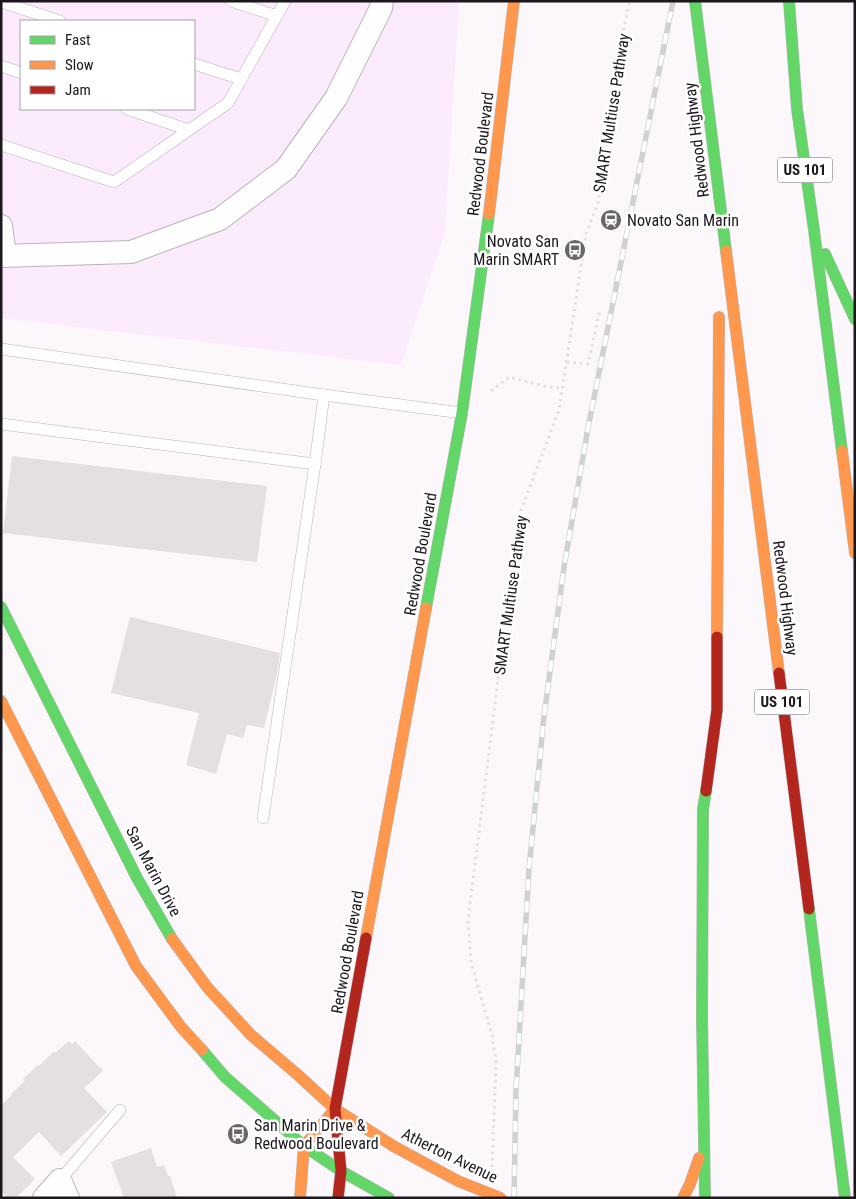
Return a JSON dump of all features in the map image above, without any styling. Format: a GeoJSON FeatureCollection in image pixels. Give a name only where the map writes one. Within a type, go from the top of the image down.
{"type":"FeatureCollection","features":[{"type":"Feature","properties":{"kind":"main road","name":"Redwood Boulevard"},"geometry":{"type":"LineString","coordinates":[[338,1198],[341,1171],[335,1109],[462,413],[494,178],[514,1]]}},
{"type":"Feature","properties":{"kind":"main road","name":"Redwood Highway"},"geometry":{"type":"LineString","coordinates":[[695,1],[845,1198]]}},
{"type":"Feature","properties":{"kind":"main road","name":"US 101"},"geometry":{"type":"LineString","coordinates":[[789,1],[797,109],[855,553]]}},
{"type":"Feature","properties":{"kind":"main road"},"geometry":{"type":"LineString","coordinates":[[719,285],[720,206]]}},
{"type":"Feature","properties":{"kind":"main road"},"geometry":{"type":"LineString","coordinates":[[814,230],[855,319]]}},
{"type":"Feature","properties":{"kind":"main road"},"geometry":{"type":"LineString","coordinates":[[705,1198],[702,1017],[703,809],[717,710],[719,305]]}},
{"type":"Feature","properties":{"kind":"main road","name":"San Marin Drive"},"geometry":{"type":"LineString","coordinates":[[1,607],[137,878],[174,942],[207,987],[251,1034],[335,1109]]}},
{"type":"Feature","properties":{"kind":"main road"},"geometry":{"type":"LineString","coordinates":[[1,701],[98,895],[136,966],[181,1027],[225,1077],[304,1146],[341,1171],[389,1198]]}},
{"type":"Feature","properties":{"kind":"main road","name":"Redwood Boulevard"},"geometry":{"type":"LineString","coordinates":[[304,1146],[335,1109]]}},
{"type":"Feature","properties":{"kind":"main road","name":"Atherton Avenue"},"geometry":{"type":"LineString","coordinates":[[335,1109],[395,1147],[458,1181],[501,1198]]}},
{"type":"Feature","properties":{"kind":"main road"},"geometry":{"type":"LineString","coordinates":[[683,1198],[690,1184],[704,1142]]}},
{"type":"Feature","properties":{"kind":"main road"},"geometry":{"type":"LineString","coordinates":[[300,1198],[304,1146]]}},
{"type":"Feature","properties":{"kind":"street"},"geometry":{"type":"LineString","coordinates":[[1,226],[3,256],[131,252],[220,219],[286,169],[336,98],[381,8],[382,1]]}},
{"type":"Feature","properties":{"kind":"street"},"geometry":{"type":"LineString","coordinates":[[44,1198],[64,1189]]}},
{"type":"Feature","properties":{"kind":"lane"},"geometry":{"type":"LineString","coordinates":[[231,1],[277,16]]}},
{"type":"Feature","properties":{"kind":"lane"},"geometry":{"type":"LineString","coordinates":[[1,145],[114,182],[228,103],[285,1]]}},
{"type":"Feature","properties":{"kind":"lane"},"geometry":{"type":"LineString","coordinates":[[1,2],[57,20]]}},
{"type":"Feature","properties":{"kind":"lane"},"geometry":{"type":"LineString","coordinates":[[195,64],[241,79]]}},
{"type":"Feature","properties":{"kind":"lane"},"geometry":{"type":"LineString","coordinates":[[1,66],[20,73]]}},
{"type":"Feature","properties":{"kind":"lane"},"geometry":{"type":"LineString","coordinates":[[130,110],[189,130]]}},
{"type":"Feature","properties":{"kind":"lane"},"geometry":{"type":"LineString","coordinates":[[1,350],[462,413]]}},
{"type":"Feature","properties":{"kind":"lane"},"geometry":{"type":"LineString","coordinates":[[263,818],[324,395]]}},
{"type":"Feature","properties":{"kind":"lane"},"geometry":{"type":"LineString","coordinates":[[1,424],[315,464]]}},
{"type":"Feature","properties":{"kind":"lane"},"geometry":{"type":"LineString","coordinates":[[64,1189],[120,1110]]}},
{"type":"Feature","properties":{"kind":"path","name":"SMART Multiuse Pathway"},"geometry":{"type":"LineString","coordinates":[[492,1172],[496,1061],[492,1035],[471,962],[468,922],[518,518],[559,410],[586,234],[598,203],[620,46],[630,1]]}},
{"type":"Feature","properties":{"kind":"path"},"geometry":{"type":"LineString","coordinates":[[567,362],[588,364],[600,308]]}},
{"type":"Feature","properties":{"kind":"path"},"geometry":{"type":"LineString","coordinates":[[466,388],[489,393],[509,377],[544,386],[562,388]]}},
{"type":"Feature","properties":{"kind":"shaded area"},"geometry":{"type":"Polygon","coordinates":[[[1,1],[459,1],[445,232],[401,365],[1,318],[1,1]]]}},
{"type":"Feature","properties":{"kind":"building"},"geometry":{"type":"Polygon","coordinates":[[[12,456],[267,486],[257,562],[3,533],[12,456]]]}},
{"type":"Feature","properties":{"kind":"building"},"geometry":{"type":"Polygon","coordinates":[[[130,617],[280,653],[264,728],[247,725],[243,738],[227,734],[216,774],[186,765],[199,713],[111,693],[130,617]]]}},
{"type":"Feature","properties":{"kind":"building"},"geometry":{"type":"Polygon","coordinates":[[[69,1041],[72,1044],[75,1041],[103,1071],[84,1088],[107,1112],[61,1156],[39,1132],[13,1157],[35,1179],[16,1198],[8,1198],[1,1191],[1,1105],[25,1081],[23,1079],[54,1051],[55,1053],[69,1041]]]}},
{"type":"Feature","properties":{"kind":"building"},"geometry":{"type":"Polygon","coordinates":[[[151,1148],[157,1167],[164,1165],[168,1176],[170,1176],[177,1198],[124,1198],[111,1162],[151,1148]]]}},
{"type":"Feature","properties":{"kind":"railway"},"geometry":{"type":"LineString","coordinates":[[514,1198],[516,1090],[529,869],[544,716],[564,567],[588,428],[673,1]]}},
{"type":"Feature","properties":{"kind":"traffic: fast"},"geometry":{"type":"LineString","coordinates":[[695,1],[726,251]]}},
{"type":"Feature","properties":{"kind":"traffic: fast"},"geometry":{"type":"LineString","coordinates":[[789,1],[797,109],[842,451]]}},
{"type":"Feature","properties":{"kind":"traffic: fast"},"geometry":{"type":"LineString","coordinates":[[426,608],[462,413],[489,214]]}},
{"type":"Feature","properties":{"kind":"traffic: fast"},"geometry":{"type":"LineString","coordinates":[[825,254],[855,319]]}},
{"type":"Feature","properties":{"kind":"traffic: fast"},"geometry":{"type":"LineString","coordinates":[[1,607],[137,878],[172,939]]}},
{"type":"Feature","properties":{"kind":"traffic: fast"},"geometry":{"type":"LineString","coordinates":[[705,1198],[702,1017],[703,809],[706,791]]}},
{"type":"Feature","properties":{"kind":"traffic: fast"},"geometry":{"type":"LineString","coordinates":[[809,909],[845,1198]]}},
{"type":"Feature","properties":{"kind":"traffic: fast"},"geometry":{"type":"LineString","coordinates":[[202,1050],[225,1077],[304,1146],[341,1171],[389,1198]]}},
{"type":"Feature","properties":{"kind":"traffic: slow"},"geometry":{"type":"LineString","coordinates":[[489,214],[514,1]]}},
{"type":"Feature","properties":{"kind":"traffic: slow"},"geometry":{"type":"LineString","coordinates":[[726,251],[779,673]]}},
{"type":"Feature","properties":{"kind":"traffic: slow"},"geometry":{"type":"LineString","coordinates":[[717,637],[719,317]]}},
{"type":"Feature","properties":{"kind":"traffic: slow"},"geometry":{"type":"LineString","coordinates":[[842,451],[855,553]]}},
{"type":"Feature","properties":{"kind":"traffic: slow"},"geometry":{"type":"LineString","coordinates":[[366,938],[426,608]]}},
{"type":"Feature","properties":{"kind":"traffic: slow"},"geometry":{"type":"LineString","coordinates":[[1,701],[136,966],[181,1027],[202,1050]]}},
{"type":"Feature","properties":{"kind":"traffic: slow"},"geometry":{"type":"LineString","coordinates":[[172,939],[207,987],[251,1035],[335,1109],[395,1147],[458,1181]]}},
{"type":"Feature","properties":{"kind":"traffic: slow"},"geometry":{"type":"LineString","coordinates":[[300,1198],[304,1146],[335,1109]]}},
{"type":"Feature","properties":{"kind":"traffic: slow"},"geometry":{"type":"LineString","coordinates":[[683,1198],[699,1158]]}},
{"type":"Feature","properties":{"kind":"traffic: slow"},"geometry":{"type":"LineString","coordinates":[[458,1181],[501,1198]]}},
{"type":"Feature","properties":{"kind":"traffic: jam"},"geometry":{"type":"LineString","coordinates":[[706,791],[717,710],[717,637]]}},
{"type":"Feature","properties":{"kind":"traffic: jam"},"geometry":{"type":"LineString","coordinates":[[779,673],[809,909]]}},
{"type":"Feature","properties":{"kind":"traffic: jam"},"geometry":{"type":"LineString","coordinates":[[338,1198],[341,1171],[335,1109],[366,938]]}},
{"type":"Feature","properties":{"kind":"place","name":"Novato San Marin"},"geometry":{"type":"Point","coordinates":[611,220]}},
{"type":"Feature","properties":{"kind":"place","name":"Novato San Marin SMART"},"geometry":{"type":"Point","coordinates":[575,250]}},
{"type":"Feature","properties":{"kind":"place","name":"San Marin Drive & Redwood Boulevard"},"geometry":{"type":"Point","coordinates":[238,1134]}}]}
